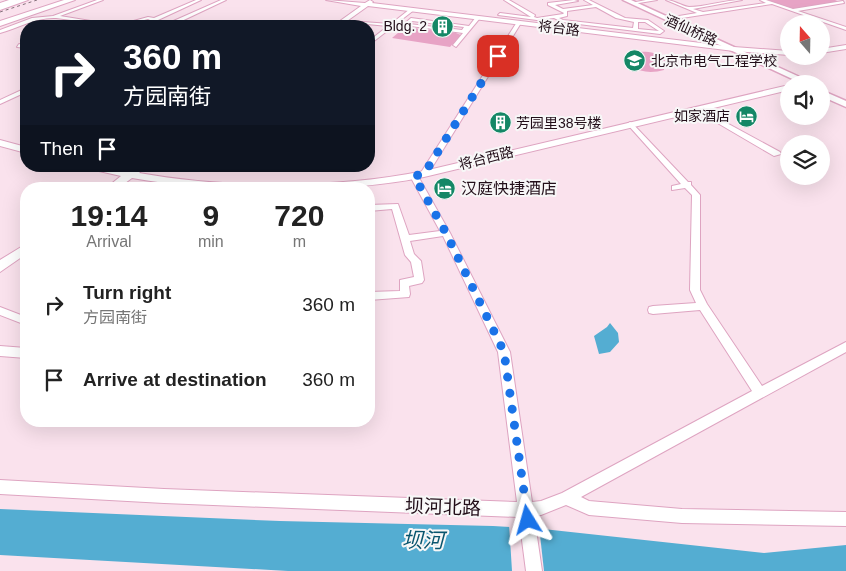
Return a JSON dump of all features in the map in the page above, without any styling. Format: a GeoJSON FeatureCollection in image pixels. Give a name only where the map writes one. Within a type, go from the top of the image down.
{"type":"FeatureCollection","features":[{"type":"Feature","properties":{"kind":"highway"},"geometry":{"type":"LineString","coordinates":[[0,6],[16,0]]}},
{"type":"Feature","properties":{"kind":"highway"},"geometry":{"type":"LineString","coordinates":[[0,6],[25,0]]}},
{"type":"Feature","properties":{"kind":"highway"},"geometry":{"type":"LineString","coordinates":[[0,22],[62,0]]}},
{"type":"Feature","properties":{"kind":"highway"},"geometry":{"type":"LineString","coordinates":[[0,22],[71,0]]}},
{"type":"Feature","properties":{"kind":"main road","name":"将台路"},"geometry":{"type":"LineString","coordinates":[[329,0],[371,3],[519,23],[540,21],[734,49],[780,52]]}},
{"type":"Feature","properties":{"kind":"main road"},"geometry":{"type":"LineString","coordinates":[[345,20],[379,0]]}},
{"type":"Feature","properties":{"kind":"main road","name":"酒仙桥路"},"geometry":{"type":"LineString","coordinates":[[620,0],[787,75]]}},
{"type":"Feature","properties":{"kind":"main road","name":"酒仙桥路"},"geometry":{"type":"LineString","coordinates":[[630,2],[788,75]]}},
{"type":"Feature","properties":{"kind":"main road"},"geometry":{"type":"LineString","coordinates":[[350,20],[371,3]]}},
{"type":"Feature","properties":{"kind":"main road"},"geometry":{"type":"LineString","coordinates":[[830,50],[846,47]]}},
{"type":"Feature","properties":{"kind":"main road","name":"将台西路"},"geometry":{"type":"LineString","coordinates":[[353,182],[419,175],[780,89]]}},
{"type":"Feature","properties":{"kind":"main road"},"geometry":{"type":"LineString","coordinates":[[830,92],[846,100]]}},
{"type":"Feature","properties":{"kind":"main road"},"geometry":{"type":"LineString","coordinates":[[830,97],[846,104]]}},
{"type":"Feature","properties":{"kind":"main road"},"geometry":{"type":"LineString","coordinates":[[0,143],[20,148]]}},
{"type":"Feature","properties":{"kind":"main road"},"geometry":{"type":"LineString","coordinates":[[112,182],[127,172]]}},
{"type":"Feature","properties":{"kind":"main road"},"geometry":{"type":"LineString","coordinates":[[117,182],[127,172]]}},
{"type":"Feature","properties":{"kind":"main road","name":"将台西路"},"geometry":{"type":"LineString","coordinates":[[127,172],[181,182]]}},
{"type":"Feature","properties":{"kind":"main road"},"geometry":{"type":"LineString","coordinates":[[0,260],[20,246]]}},
{"type":"Feature","properties":{"kind":"main road"},"geometry":{"type":"LineString","coordinates":[[0,267],[20,252]]}},
{"type":"Feature","properties":{"kind":"street"},"geometry":{"type":"LineString","coordinates":[[34,20],[54,17],[101,0]]}},
{"type":"Feature","properties":{"kind":"street"},"geometry":{"type":"LineString","coordinates":[[138,20],[152,18],[154,20],[199,0]]}},
{"type":"Feature","properties":{"kind":"street"},"geometry":{"type":"LineString","coordinates":[[182,20],[224,0]]}},
{"type":"Feature","properties":{"kind":"street"},"geometry":{"type":"LineString","coordinates":[[506,0],[540,21]]}},
{"type":"Feature","properties":{"kind":"street"},"geometry":{"type":"LineString","coordinates":[[555,17],[562,21],[660,33],[662,31],[646,21],[632,22],[586,0]]}},
{"type":"Feature","properties":{"kind":"street"},"geometry":{"type":"LineString","coordinates":[[630,2],[655,0]]}},
{"type":"Feature","properties":{"kind":"street"},"geometry":{"type":"LineString","coordinates":[[668,0],[703,14]]}},
{"type":"Feature","properties":{"kind":"street"},"geometry":{"type":"LineString","coordinates":[[688,8],[740,0]]}},
{"type":"Feature","properties":{"kind":"street"},"geometry":{"type":"LineString","coordinates":[[762,0],[846,29]]}},
{"type":"Feature","properties":{"kind":"street"},"geometry":{"type":"LineString","coordinates":[[837,0],[845,2]]}},
{"type":"Feature","properties":{"kind":"street"},"geometry":{"type":"LineString","coordinates":[[576,1],[550,4],[563,10],[598,6]]}},
{"type":"Feature","properties":{"kind":"street"},"geometry":{"type":"LineString","coordinates":[[792,10],[845,2]]}},
{"type":"Feature","properties":{"kind":"street"},"geometry":{"type":"LineString","coordinates":[[669,19],[772,3]]}},
{"type":"Feature","properties":{"kind":"street"},"geometry":{"type":"LineString","coordinates":[[712,4],[727,10]]}},
{"type":"Feature","properties":{"kind":"street"},"geometry":{"type":"LineString","coordinates":[[523,8],[540,21]]}},
{"type":"Feature","properties":{"kind":"street"},"geometry":{"type":"LineString","coordinates":[[375,39],[412,10]]}},
{"type":"Feature","properties":{"kind":"street"},"geometry":{"type":"LineString","coordinates":[[500,14],[540,21],[565,16],[566,12],[563,10]]}},
{"type":"Feature","properties":{"kind":"street"},"geometry":{"type":"LineString","coordinates":[[435,22],[467,26],[463,32],[405,25],[411,19],[435,22],[444,14]]}},
{"type":"Feature","properties":{"kind":"street"},"geometry":{"type":"LineString","coordinates":[[54,17],[72,20]]}},
{"type":"Feature","properties":{"kind":"street"},"geometry":{"type":"LineString","coordinates":[[456,45],[473,29],[478,18]]}},
{"type":"Feature","properties":{"kind":"street"},"geometry":{"type":"LineString","coordinates":[[635,30],[636,21]]}},
{"type":"Feature","properties":{"kind":"street"},"geometry":{"type":"LineString","coordinates":[[519,23],[419,175],[504,352],[528,515],[534,571]]}},
{"type":"Feature","properties":{"kind":"street"},"geometry":{"type":"LineString","coordinates":[[0,32],[20,25]]}},
{"type":"Feature","properties":{"kind":"street"},"geometry":{"type":"LineString","coordinates":[[375,25],[391,25]]}},
{"type":"Feature","properties":{"kind":"street"},"geometry":{"type":"LineString","coordinates":[[0,102],[20,93]]}},
{"type":"Feature","properties":{"kind":"street"},"geometry":{"type":"LineString","coordinates":[[699,110],[777,154]]}},
{"type":"Feature","properties":{"kind":"street"},"geometry":{"type":"LineString","coordinates":[[630,124],[694,191],[697,199],[695,290],[703,306],[761,394]]}},
{"type":"Feature","properties":{"kind":"street"},"geometry":{"type":"LineString","coordinates":[[676,188],[688,184]]}},
{"type":"Feature","properties":{"kind":"street"},"geometry":{"type":"LineString","coordinates":[[375,208],[395,206],[410,255],[416,260],[419,280],[404,283],[405,294],[375,296]]}},
{"type":"Feature","properties":{"kind":"street"},"geometry":{"type":"LineString","coordinates":[[405,239],[446,233]]}},
{"type":"Feature","properties":{"kind":"street"},"geometry":{"type":"LineString","coordinates":[[653,310],[703,306]]}},
{"type":"Feature","properties":{"kind":"street"},"geometry":{"type":"LineString","coordinates":[[0,311],[20,319]]}},
{"type":"Feature","properties":{"kind":"street","name":"坝河北路"},"geometry":{"type":"LineString","coordinates":[[0,487],[528,515],[566,498],[846,347]]}},
{"type":"Feature","properties":{"kind":"street"},"geometry":{"type":"LineString","coordinates":[[0,351],[20,352]]}},
{"type":"Feature","properties":{"kind":"street"},"geometry":{"type":"LineString","coordinates":[[566,498],[589,508],[682,516],[846,519]]}},
{"type":"Feature","properties":{"kind":"shaded area"},"geometry":{"type":"Polygon","coordinates":[[[765,0],[835,0],[840,2],[791,9],[765,0]]]}},
{"type":"Feature","properties":{"kind":"shaded area"},"geometry":{"type":"Polygon","coordinates":[[[405,27],[461,35],[450,47],[392,38],[405,27]]]}},
{"type":"Feature","properties":{"kind":"shaded area"},"geometry":{"type":"Polygon","coordinates":[[[636,52],[651,52],[662,56],[665,58],[664,70],[647,72],[631,66],[632,54],[636,52]]]}},
{"type":"Feature","properties":{"kind":"water"},"geometry":{"type":"Polygon","coordinates":[[[610,323],[618,333],[619,342],[610,352],[599,354],[594,336],[610,323]]]}},
{"type":"Feature","properties":{"kind":"water","name":"坝河"},"geometry":{"type":"Polygon","coordinates":[[[0,509],[280,521],[493,526],[543,529],[764,553],[846,545],[846,571],[288,571],[0,555],[0,509]]]}},
{"type":"Feature","properties":{"kind":"pier"},"geometry":{"type":"Polygon","coordinates":[[[509,524],[539,526],[544,571],[512,571],[509,524]]]}},
{"type":"Feature","properties":{"kind":"railway"},"geometry":{"type":"LineString","coordinates":[[0,12],[37,0]]}},
{"type":"Feature","properties":{"kind":"place","name":"Bldg. 2"},"geometry":{"type":"Point","coordinates":[443,26]}},
{"type":"Feature","properties":{"kind":"place","name":"北京市电气工程学校"},"geometry":{"type":"Point","coordinates":[635,61]}},
{"type":"Feature","properties":{"kind":"place","name":"如家酒店"},"geometry":{"type":"Point","coordinates":[746,116]}},
{"type":"Feature","properties":{"kind":"place","name":"芳园里38号楼"},"geometry":{"type":"Point","coordinates":[500,123]}},
{"type":"Feature","properties":{"kind":"place","name":"汉庭快捷酒店"},"geometry":{"type":"Point","coordinates":[445,188]}},
{"type":"Feature","properties":{"kind":"route"},"geometry":{"type":"LineString","coordinates":[[498,56],[424,174],[414,176],[446,233],[504,352],[528,520]]}}]}
